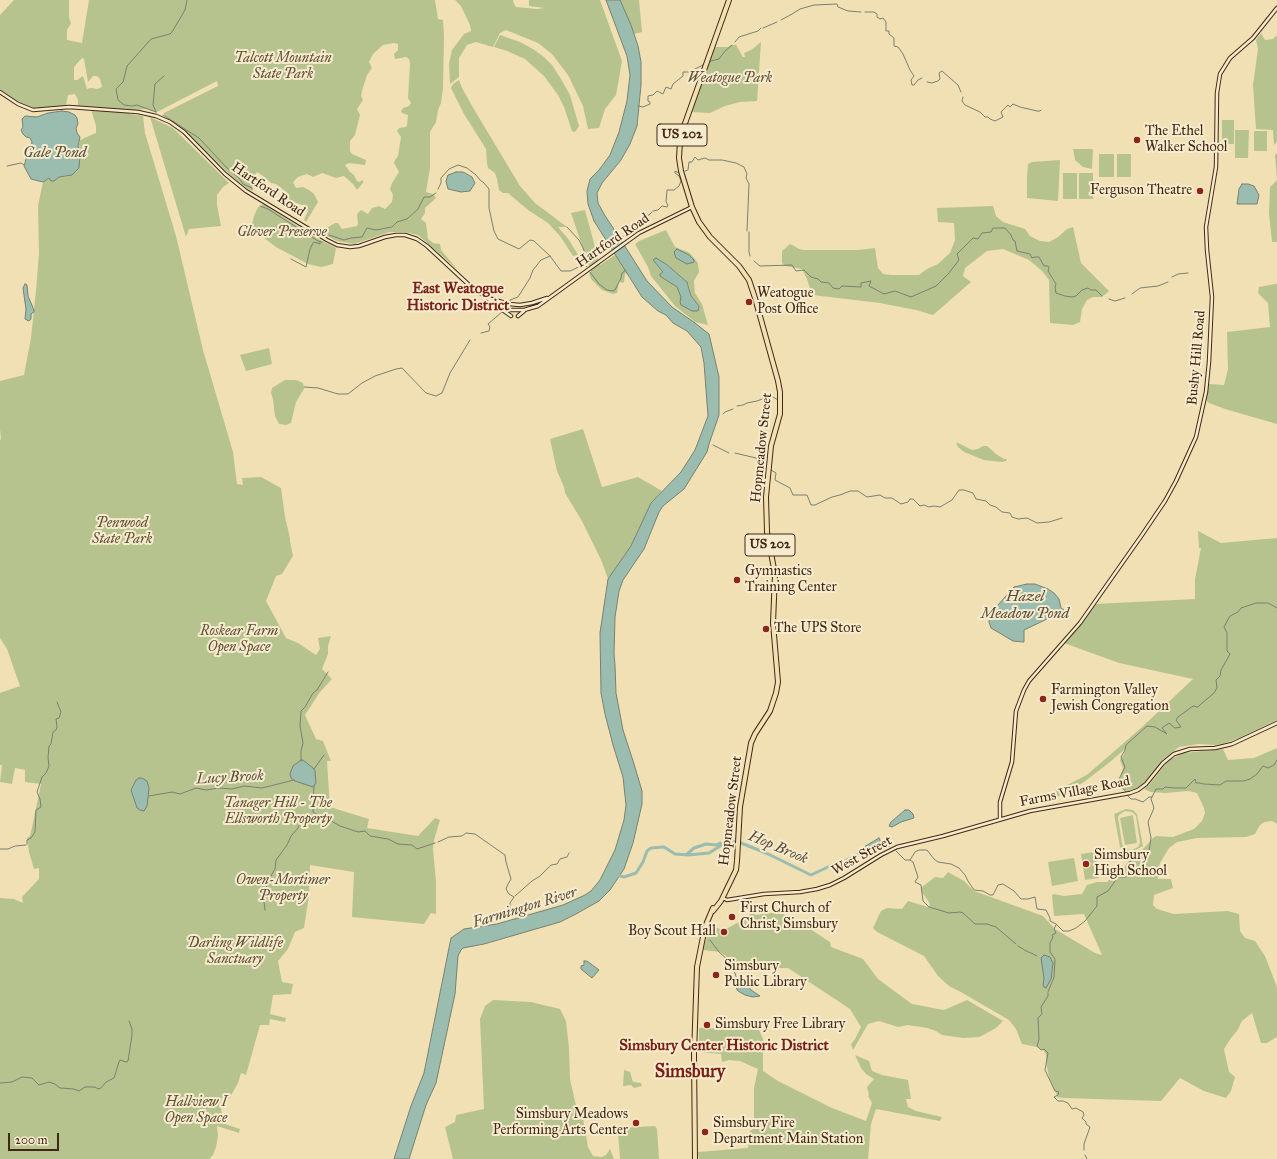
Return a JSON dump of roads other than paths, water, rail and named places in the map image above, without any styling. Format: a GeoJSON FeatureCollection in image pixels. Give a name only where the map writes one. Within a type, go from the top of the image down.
{"type":"FeatureCollection","features":[{"type":"Feature","properties":{"kind":"highway","name":"Hopmeadow Street"},"geometry":{"type":"LineString","coordinates":[[695,1159],[694,1054],[697,967],[705,927],[713,911],[721,901],[736,870],[740,807],[751,742],[769,714],[778,686],[773,619],[776,574],[767,532],[766,497],[771,446],[780,414],[780,392],[775,368],[749,280],[736,262],[710,237],[702,227],[692,207],[680,158],[680,141],[683,129],[729,0]]}},
{"type":"Feature","properties":{"kind":"main road","name":"Bushy Hill Road"},"geometry":{"type":"LineString","coordinates":[[1000,819],[1000,802],[1012,762],[1016,710],[1024,690],[1080,623],[1138,542],[1169,494],[1187,459],[1196,437],[1206,392],[1209,362],[1212,297],[1206,228],[1216,167],[1217,93],[1220,74],[1224,65],[1230,58],[1253,38],[1277,8]]}},
{"type":"Feature","properties":{"kind":"main road","name":"Hartford Road"},"geometry":{"type":"LineString","coordinates":[[0,92],[24,107],[33,110],[62,107],[138,112],[147,113],[165,120],[184,132],[233,181],[246,191],[327,240],[337,245],[350,247],[359,246],[391,236],[399,235],[411,237],[427,246],[459,276],[499,307],[510,310],[524,310],[538,306],[645,229],[692,207]]}},
{"type":"Feature","properties":{"kind":"main road","name":"Hartford Road"},"geometry":{"type":"LineString","coordinates":[[488,298],[509,304],[520,305],[549,298]]}},
{"type":"Feature","properties":{"kind":"main road"},"geometry":{"type":"LineString","coordinates":[[499,307],[511,316]]}},
{"type":"Feature","properties":{"kind":"main road"},"geometry":{"type":"LineString","coordinates":[[518,316],[524,310]]}},
{"type":"Feature","properties":{"kind":"main road","name":"Farms Village Road"},"geometry":{"type":"LineString","coordinates":[[1000,819],[1030,810],[1126,794],[1138,790],[1154,777],[1164,763],[1174,754],[1190,749],[1216,748],[1232,744],[1277,723]]}},
{"type":"Feature","properties":{"kind":"main road","name":"West Street"},"geometry":{"type":"LineString","coordinates":[[722,897],[725,900],[823,888],[844,878],[895,848],[943,836],[1000,819]]}},
{"type":"Feature","properties":{"kind":"water"},"geometry":{"type":"Polygon","coordinates":[[[606,0],[620,0],[631,25],[638,46],[641,62],[641,85],[637,126],[630,144],[621,160],[602,183],[597,193],[598,203],[647,281],[672,307],[709,334],[719,377],[719,415],[707,452],[684,489],[663,506],[659,512],[644,549],[623,580],[619,591],[615,617],[614,654],[616,693],[623,730],[642,791],[642,804],[633,843],[624,869],[610,890],[599,901],[560,922],[484,944],[463,948],[461,950],[458,956],[455,994],[436,1083],[426,1105],[409,1159],[394,1159],[411,1106],[424,1073],[451,938],[464,929],[497,924],[563,905],[585,895],[591,891],[600,880],[615,850],[624,820],[626,805],[623,777],[613,745],[601,693],[600,633],[608,579],[631,546],[651,503],[681,472],[695,450],[708,416],[704,363],[701,347],[687,331],[673,323],[666,315],[658,311],[642,297],[594,221],[588,204],[587,191],[590,179],[610,155],[619,132],[627,101],[630,75],[627,56],[606,0]]]}},
{"type":"Feature","properties":{"kind":"water","name":"Gale Pond"},"geometry":{"type":"Polygon","coordinates":[[[62,111],[69,112],[77,118],[78,124],[76,128],[80,137],[78,146],[80,156],[79,168],[72,175],[59,177],[54,181],[51,181],[49,178],[43,182],[31,179],[24,166],[27,156],[30,153],[32,142],[30,138],[23,134],[21,130],[23,127],[22,119],[25,116],[37,117],[48,113],[62,111]]]}},
{"type":"Feature","properties":{"kind":"water"},"geometry":{"type":"Polygon","coordinates":[[[456,172],[463,172],[472,177],[475,183],[470,191],[461,192],[448,189],[446,181],[448,175],[456,172]]]}},
{"type":"Feature","properties":{"kind":"water"},"geometry":{"type":"Polygon","coordinates":[[[1242,184],[1254,186],[1259,195],[1257,204],[1237,204],[1239,189],[1242,184]]]}},
{"type":"Feature","properties":{"kind":"water"},"geometry":{"type":"Polygon","coordinates":[[[677,249],[689,255],[694,262],[687,264],[676,258],[674,252],[677,249]]]}},
{"type":"Feature","properties":{"kind":"water"},"geometry":{"type":"Polygon","coordinates":[[[656,258],[666,264],[687,282],[691,296],[699,306],[698,311],[692,311],[681,305],[681,297],[677,287],[660,276],[663,272],[653,260],[656,258]]]}},
{"type":"Feature","properties":{"kind":"water"},"geometry":{"type":"Polygon","coordinates":[[[25,284],[27,285],[28,296],[34,310],[29,321],[25,319],[26,309],[23,288],[25,284]]]}},
{"type":"Feature","properties":{"kind":"water","name":"Hazel Meadow Pond"},"geometry":{"type":"Polygon","coordinates":[[[1035,584],[1054,593],[1059,599],[1061,608],[1064,610],[1065,614],[1056,613],[1024,630],[1024,642],[1013,641],[991,628],[989,622],[990,614],[1014,587],[1035,584]]]}},
{"type":"Feature","properties":{"kind":"water"},"geometry":{"type":"Polygon","coordinates":[[[303,760],[315,771],[316,783],[313,787],[295,781],[291,778],[290,774],[293,766],[303,760]]]}},
{"type":"Feature","properties":{"kind":"water"},"geometry":{"type":"Polygon","coordinates":[[[139,778],[147,781],[149,788],[147,806],[144,811],[137,808],[131,790],[136,780],[139,778]]]}},
{"type":"Feature","properties":{"kind":"water"},"geometry":{"type":"Polygon","coordinates":[[[905,810],[909,810],[913,814],[914,818],[901,822],[892,827],[889,826],[891,822],[905,810]]]}},
{"type":"Feature","properties":{"kind":"water"},"geometry":{"type":"Polygon","coordinates":[[[879,838],[881,842],[880,846],[886,842],[892,845],[871,854],[866,855],[865,853],[860,855],[858,852],[859,850],[879,838]]]}},
{"type":"Feature","properties":{"kind":"water"},"geometry":{"type":"Polygon","coordinates":[[[1044,955],[1050,957],[1053,963],[1051,979],[1046,988],[1043,985],[1044,978],[1041,958],[1044,955]]]}},
{"type":"Feature","properties":{"kind":"water"},"geometry":{"type":"Polygon","coordinates":[[[584,961],[587,961],[599,970],[592,978],[581,969],[581,966],[584,965],[584,961]]]}},
{"type":"Feature","properties":{"kind":"water"},"geometry":{"type":"Polygon","coordinates":[[[741,982],[745,982],[751,990],[760,996],[753,997],[738,991],[735,986],[741,982]]]}},
{"type":"Feature","properties":{"kind":"waterway"},"geometry":{"type":"LineString","coordinates":[[156,112],[137,105],[124,105],[118,100],[116,89],[123,82],[127,66],[151,39],[170,34],[172,32],[185,10],[187,0]]}},
{"type":"Feature","properties":{"kind":"waterway"},"geometry":{"type":"LineString","coordinates":[[781,20],[800,9],[814,5],[837,4],[838,7],[848,11],[861,12]]}},
{"type":"Feature","properties":{"kind":"waterway"},"geometry":{"type":"LineString","coordinates":[[865,12],[874,12],[877,14],[877,17],[880,19],[883,18],[886,22],[886,31],[889,31],[889,34],[894,38],[894,46],[898,47],[903,54],[914,76],[911,80],[912,85],[922,78]]}},
{"type":"Feature","properties":{"kind":"waterway"},"geometry":{"type":"LineString","coordinates":[[763,28],[777,22]]}},
{"type":"Feature","properties":{"kind":"waterway"},"geometry":{"type":"LineString","coordinates":[[735,42],[739,37],[758,31],[761,28]]}},
{"type":"Feature","properties":{"kind":"waterway"},"geometry":{"type":"LineString","coordinates":[[708,64],[711,61],[719,59],[732,45]]}},
{"type":"Feature","properties":{"kind":"waterway"},"geometry":{"type":"LineString","coordinates":[[638,106],[643,107],[650,104],[648,101],[648,96],[653,95],[657,91],[663,94],[666,87],[671,89],[673,84],[683,76],[683,72],[689,72],[703,65]]}},
{"type":"Feature","properties":{"kind":"waterway"},"geometry":{"type":"LineString","coordinates":[[927,82],[932,83],[938,81],[940,79],[939,73],[942,71],[958,85],[961,92]]}},
{"type":"Feature","properties":{"kind":"waterway"},"geometry":{"type":"LineString","coordinates":[[156,112],[153,105],[155,84],[164,76]]}},
{"type":"Feature","properties":{"kind":"waterway"},"geometry":{"type":"LineString","coordinates":[[963,97],[962,101],[965,105],[995,121],[1003,117],[1001,112],[1008,105],[1010,107],[1013,104],[1037,111],[1041,110]]}},
{"type":"Feature","properties":{"kind":"waterway"},"geometry":{"type":"LineString","coordinates":[[163,115],[199,138],[226,167],[239,178],[243,184],[252,188],[252,190]]}},
{"type":"Feature","properties":{"kind":"waterway"},"geometry":{"type":"LineString","coordinates":[[685,171],[688,170],[689,162],[692,162],[695,157],[698,160],[705,158],[709,160],[722,160],[736,163],[744,167],[749,184],[747,231]]}},
{"type":"Feature","properties":{"kind":"waterway"},"geometry":{"type":"LineString","coordinates":[[7,166],[21,163],[24,165]]}},
{"type":"Feature","properties":{"kind":"waterway"},"geometry":{"type":"LineString","coordinates":[[438,189],[441,183],[441,178],[449,169],[458,165],[467,168],[489,189],[489,208],[494,231],[498,239],[519,249],[530,240],[534,241],[550,256],[561,271],[570,271],[583,265],[587,267]]}},
{"type":"Feature","properties":{"kind":"waterway"},"geometry":{"type":"LineString","coordinates":[[653,211],[658,210],[662,206],[667,207],[667,190],[674,190],[679,186],[681,181],[675,171],[679,173]]}},
{"type":"Feature","properties":{"kind":"waterway"},"geometry":{"type":"LineString","coordinates":[[329,235],[344,240],[362,237],[367,228],[376,230],[392,227],[397,222],[407,219],[418,209],[424,197],[430,197],[436,193]]}},
{"type":"Feature","properties":{"kind":"waterway"},"geometry":{"type":"LineString","coordinates":[[260,206],[268,209],[318,241],[322,242]]}},
{"type":"Feature","properties":{"kind":"waterway"},"geometry":{"type":"LineString","coordinates":[[621,238],[639,226],[644,216],[649,215],[652,212]]}},
{"type":"Feature","properties":{"kind":"waterway"},"geometry":{"type":"LineString","coordinates":[[567,227],[579,240],[587,258],[586,264]]}},
{"type":"Feature","properties":{"kind":"waterway"},"geometry":{"type":"LineString","coordinates":[[754,261],[760,266],[792,265],[796,271],[804,270],[811,277],[818,279],[821,282],[829,283],[833,288],[839,289],[842,286],[861,287],[861,283],[871,281],[869,286],[884,294],[895,291],[911,297],[936,286],[959,260],[957,254],[973,238],[978,239],[982,233],[991,232],[993,228],[1005,228],[1015,241],[1017,251],[1030,254],[1032,258],[1039,257],[1044,266],[1048,266],[1048,271],[1056,284],[1056,293],[1072,297],[1088,288],[1091,290],[1096,290],[1102,296]]}},
{"type":"Feature","properties":{"kind":"waterway"},"geometry":{"type":"LineString","coordinates":[[749,232],[750,256]]}},
{"type":"Feature","properties":{"kind":"waterway"},"geometry":{"type":"LineString","coordinates":[[291,259],[306,267],[313,243],[320,244],[320,242]]}},
{"type":"Feature","properties":{"kind":"waterway"},"geometry":{"type":"LineString","coordinates":[[510,302],[510,300],[518,297],[530,278],[533,270],[541,260],[550,256]]}},
{"type":"Feature","properties":{"kind":"waterway"},"geometry":{"type":"LineString","coordinates":[[590,272],[599,284],[607,290],[613,291],[615,290],[622,273],[626,270]]}},
{"type":"Feature","properties":{"kind":"waterway"},"geometry":{"type":"LineString","coordinates":[[1172,277],[1178,274],[1188,273]]}},
{"type":"Feature","properties":{"kind":"waterway"},"geometry":{"type":"LineString","coordinates":[[1132,294],[1140,288],[1158,286],[1168,282]]}},
{"type":"Feature","properties":{"kind":"waterway"},"geometry":{"type":"LineString","coordinates":[[1109,299],[1115,301],[1125,298]]}},
{"type":"Feature","properties":{"kind":"waterway"},"geometry":{"type":"LineString","coordinates":[[481,333],[489,331],[490,327],[488,324],[502,312]]}},
{"type":"Feature","properties":{"kind":"waterway"},"geometry":{"type":"LineString","coordinates":[[304,387],[318,388],[338,394],[348,394],[362,383],[375,376],[402,368],[426,393],[436,396],[442,393],[450,373],[470,340]]}},
{"type":"Feature","properties":{"kind":"waterway"},"geometry":{"type":"LineString","coordinates":[[737,406],[768,397],[773,397],[778,400]]}},
{"type":"Feature","properties":{"kind":"waterway"},"geometry":{"type":"LineString","coordinates":[[723,414],[733,409]]}},
{"type":"Feature","properties":{"kind":"waterway"},"geometry":{"type":"LineString","coordinates":[[713,445],[729,453]]}},
{"type":"Feature","properties":{"kind":"waterway"},"geometry":{"type":"LineString","coordinates":[[735,453],[756,458],[761,466],[766,469]]}},
{"type":"Feature","properties":{"kind":"waterway"},"geometry":{"type":"LineString","coordinates":[[771,470],[776,473],[775,480],[790,488],[793,495],[807,495],[811,505],[815,505],[850,491],[858,491],[867,497],[880,495],[885,498],[892,498],[901,504],[913,499],[920,506],[940,507],[952,500],[959,490],[964,490],[973,493],[976,499],[986,501],[1002,512],[1010,513],[1012,517],[1018,519],[1027,518],[1037,523],[1049,522],[1062,518]]}},
{"type":"Feature","properties":{"kind":"waterway"},"geometry":{"type":"LineString","coordinates":[[1126,792],[1118,781],[1125,767],[1121,757],[1126,745],[1147,726],[1155,727],[1167,734],[1162,728],[1169,723],[1175,728],[1181,727],[1176,720],[1178,717],[1193,706],[1198,707],[1214,693],[1217,688],[1216,680],[1220,676],[1221,670],[1230,654],[1227,651],[1227,633],[1224,627],[1230,616],[1238,612],[1241,608],[1256,603],[1268,603],[1277,608]]}},
{"type":"Feature","properties":{"kind":"waterway"},"geometry":{"type":"LineString","coordinates":[[301,761],[303,743],[300,726],[301,711],[313,693],[317,690],[328,672]]}},
{"type":"Feature","properties":{"kind":"waterway"},"geometry":{"type":"LineString","coordinates":[[27,844],[27,840],[31,838],[35,832],[36,810],[41,807],[37,792],[42,777],[46,773],[49,766],[49,746],[51,744],[53,732],[57,727],[56,719],[59,718],[61,712],[57,702]]}},
{"type":"Feature","properties":{"kind":"waterway"},"geometry":{"type":"LineString","coordinates":[[314,769],[324,755]]}},
{"type":"Feature","properties":{"kind":"waterway","name":"Hop Brook"},"geometry":{"type":"LineString","coordinates":[[896,851],[905,860],[910,860],[915,852],[919,850],[927,850],[938,862],[951,864],[959,868],[974,890],[983,891],[993,895],[998,885],[1003,884],[1014,891],[1021,899],[1035,897],[1037,909],[1046,910],[1050,921],[1056,924],[1063,931],[1069,931],[1085,921],[1097,906],[1097,897],[1108,891],[1118,877],[1126,877],[1130,861],[1147,856],[1151,838],[1148,822],[1154,808],[1151,799],[1156,789],[1163,789],[1165,787],[1186,788],[1195,779],[1196,783],[1220,785],[1226,781],[1244,781],[1257,774],[1263,766],[1268,768],[1274,765],[1277,760]]}},
{"type":"Feature","properties":{"kind":"waterway","name":"Lucy Brook"},"geometry":{"type":"LineString","coordinates":[[149,796],[172,792],[180,794],[196,788],[206,790],[219,788],[232,789],[244,786],[262,788],[294,780]]}},
{"type":"Feature","properties":{"kind":"waterway","name":"Lucy Brook"},"geometry":{"type":"LineString","coordinates":[[314,786],[313,812],[340,826],[358,832],[365,831],[370,836],[388,839],[398,844],[412,845],[417,849],[435,843]]}},
{"type":"Feature","properties":{"kind":"waterway"},"geometry":{"type":"LineString","coordinates":[[1127,795],[1131,799],[1143,802],[1149,797],[1152,797]]}},
{"type":"Feature","properties":{"kind":"waterway"},"geometry":{"type":"LineString","coordinates":[[265,910],[264,902],[267,883],[275,869],[276,860],[287,845],[291,836],[298,828],[302,818],[318,815]]}},
{"type":"Feature","properties":{"kind":"waterway","name":"Lucy Brook"},"geometry":{"type":"LineString","coordinates":[[438,842],[449,837],[462,836],[466,833],[475,834],[505,855],[511,879],[506,889],[509,894],[514,897],[510,903],[510,912]]}},
{"type":"Feature","properties":{"kind":"waterway","name":"Hop Brook"},"geometry":{"type":"LineString","coordinates":[[686,855],[694,848],[706,844],[716,845],[720,843]]}},
{"type":"Feature","properties":{"kind":"waterway","name":"Hop Brook"},"geometry":{"type":"LineString","coordinates":[[616,875],[624,877],[636,873],[643,862],[647,851],[651,848],[664,847],[675,854],[688,855],[709,853],[725,843],[741,843],[766,853],[811,875],[830,866],[839,864],[862,852]]}},
{"type":"Feature","properties":{"kind":"waterway"},"geometry":{"type":"LineString","coordinates":[[0,849],[8,849],[15,846],[26,845]]}},
{"type":"Feature","properties":{"kind":"waterway","name":"Farmington River"},"geometry":{"type":"LineString","coordinates":[[515,896],[551,865],[557,864],[560,859],[567,857],[569,853]]}},
{"type":"Feature","properties":{"kind":"waterway"},"geometry":{"type":"LineString","coordinates":[[910,860],[913,862],[918,877],[915,882],[921,885],[923,901],[929,907],[949,913],[960,912],[975,924],[987,924],[996,927],[1016,944]]}},
{"type":"Feature","properties":{"kind":"waterway"},"geometry":{"type":"LineString","coordinates":[[1055,959],[1050,952],[1050,943],[1053,937],[1052,935],[1056,933],[1054,929],[1056,925]]}},
{"type":"Feature","properties":{"kind":"waterway"},"geometry":{"type":"LineString","coordinates":[[710,940],[719,952],[728,960],[729,965],[735,973],[738,983]]}},
{"type":"Feature","properties":{"kind":"waterway"},"geometry":{"type":"LineString","coordinates":[[1018,946],[1028,952]]}},
{"type":"Feature","properties":{"kind":"waterway"},"geometry":{"type":"LineString","coordinates":[[1029,952],[1037,956]]}},
{"type":"Feature","properties":{"kind":"waterway"},"geometry":{"type":"LineString","coordinates":[[1048,992],[1054,977],[1055,960]]}},
{"type":"Feature","properties":{"kind":"waterway"},"geometry":{"type":"LineString","coordinates":[[1048,993],[1048,996],[1041,1007],[1042,1014],[1038,1018],[1039,1039],[1037,1046],[1041,1050],[1044,1049],[1048,1053],[1045,1070],[1055,1091],[1059,1092],[1058,1095],[1054,1097],[1058,1101],[1068,1103],[1072,1109],[1076,1108],[1083,1112],[1084,1115],[1082,1118],[1090,1127],[1084,1144],[1084,1150]]}},
{"type":"Feature","properties":{"kind":"waterway"},"geometry":{"type":"LineString","coordinates":[[0,1083],[12,1082],[22,1077],[32,1078],[39,1085],[49,1082],[60,1088],[79,1091],[85,1087],[101,1088],[106,1082],[114,1078],[120,1060],[126,1062],[128,1061],[132,1035],[132,1029],[129,1021]]}},
{"type":"Feature","properties":{"kind":"waterway"},"geometry":{"type":"LineString","coordinates":[[1085,1155],[1087,1159]]}},
{"type":"Feature","properties":{"kind":"place","name":"The Ethel Walker School"},"geometry":{"type":"Point","coordinates":[1137,140]}},
{"type":"Feature","properties":{"kind":"place","name":"Ferguson Theatre"},"geometry":{"type":"Point","coordinates":[1200,191]}},
{"type":"Feature","properties":{"kind":"place","name":"Weatogue Post Office"},"geometry":{"type":"Point","coordinates":[749,302]}},
{"type":"Feature","properties":{"kind":"place","name":"Gymnastics Training Center"},"geometry":{"type":"Point","coordinates":[737,580]}},
{"type":"Feature","properties":{"kind":"place","name":"The UPS Store"},"geometry":{"type":"Point","coordinates":[766,629]}},
{"type":"Feature","properties":{"kind":"place","name":"Farmington Valley Jewish Congregation"},"geometry":{"type":"Point","coordinates":[1043,699]}},
{"type":"Feature","properties":{"kind":"place","name":"Simsbury High School"},"geometry":{"type":"Point","coordinates":[1086,864]}},
{"type":"Feature","properties":{"kind":"place","name":"First Church of Christ, Simsbury"},"geometry":{"type":"Point","coordinates":[732,917]}},
{"type":"Feature","properties":{"kind":"place","name":"Boy Scout Hall"},"geometry":{"type":"Point","coordinates":[724,932]}},
{"type":"Feature","properties":{"kind":"place","name":"Simsbury Public Library"},"geometry":{"type":"Point","coordinates":[716,975]}},
{"type":"Feature","properties":{"kind":"place","name":"Simsbury Free Library"},"geometry":{"type":"Point","coordinates":[707,1025]}},
{"type":"Feature","properties":{"kind":"place","name":"Simsbury Meadows Performing Arts Center"},"geometry":{"type":"Point","coordinates":[636,1123]}},
{"type":"Feature","properties":{"kind":"place","name":"Simsbury Fire Department Main Station"},"geometry":{"type":"Point","coordinates":[705,1132]}},
{"type":"Feature","properties":{"kind":"district","name":"East Weatogue Historic District"},"geometry":{"type":"Point","coordinates":[458,298]}},
{"type":"Feature","properties":{"kind":"district","name":"Simsbury Center Historic District"},"geometry":{"type":"Point","coordinates":[724,1046]}},
{"type":"Feature","properties":{"kind":"district","name":"Simsbury"},"geometry":{"type":"Point","coordinates":[690,1073]}},
{"type":"Feature","properties":{"kind":"park label","name":"Talcott Mountain State Park"},"geometry":{"type":"Point","coordinates":[283,68]}},
{"type":"Feature","properties":{"kind":"park label","name":"Weatogue Park"},"geometry":{"type":"Point","coordinates":[730,79]}},
{"type":"Feature","properties":{"kind":"park label","name":"Glover Preserve"},"geometry":{"type":"Point","coordinates":[282,233]}},
{"type":"Feature","properties":{"kind":"park label","name":"Penwood State Park"},"geometry":{"type":"Point","coordinates":[122,532]}},
{"type":"Feature","properties":{"kind":"park label","name":"Roskear Farm Open Space"},"geometry":{"type":"Point","coordinates":[239,640]}},
{"type":"Feature","properties":{"kind":"park label","name":"Tanager Hill - The Ellsworth Property"},"geometry":{"type":"Point","coordinates":[278,812]}},
{"type":"Feature","properties":{"kind":"park label","name":"Owen-Mortimer Property"},"geometry":{"type":"Point","coordinates":[283,890]}},
{"type":"Feature","properties":{"kind":"park label","name":"Darling Wildlife Sanctuary"},"geometry":{"type":"Point","coordinates":[235,952]}},
{"type":"Feature","properties":{"kind":"park label","name":"Hallview I Open Space"},"geometry":{"type":"Point","coordinates":[196,1112]}}]}
